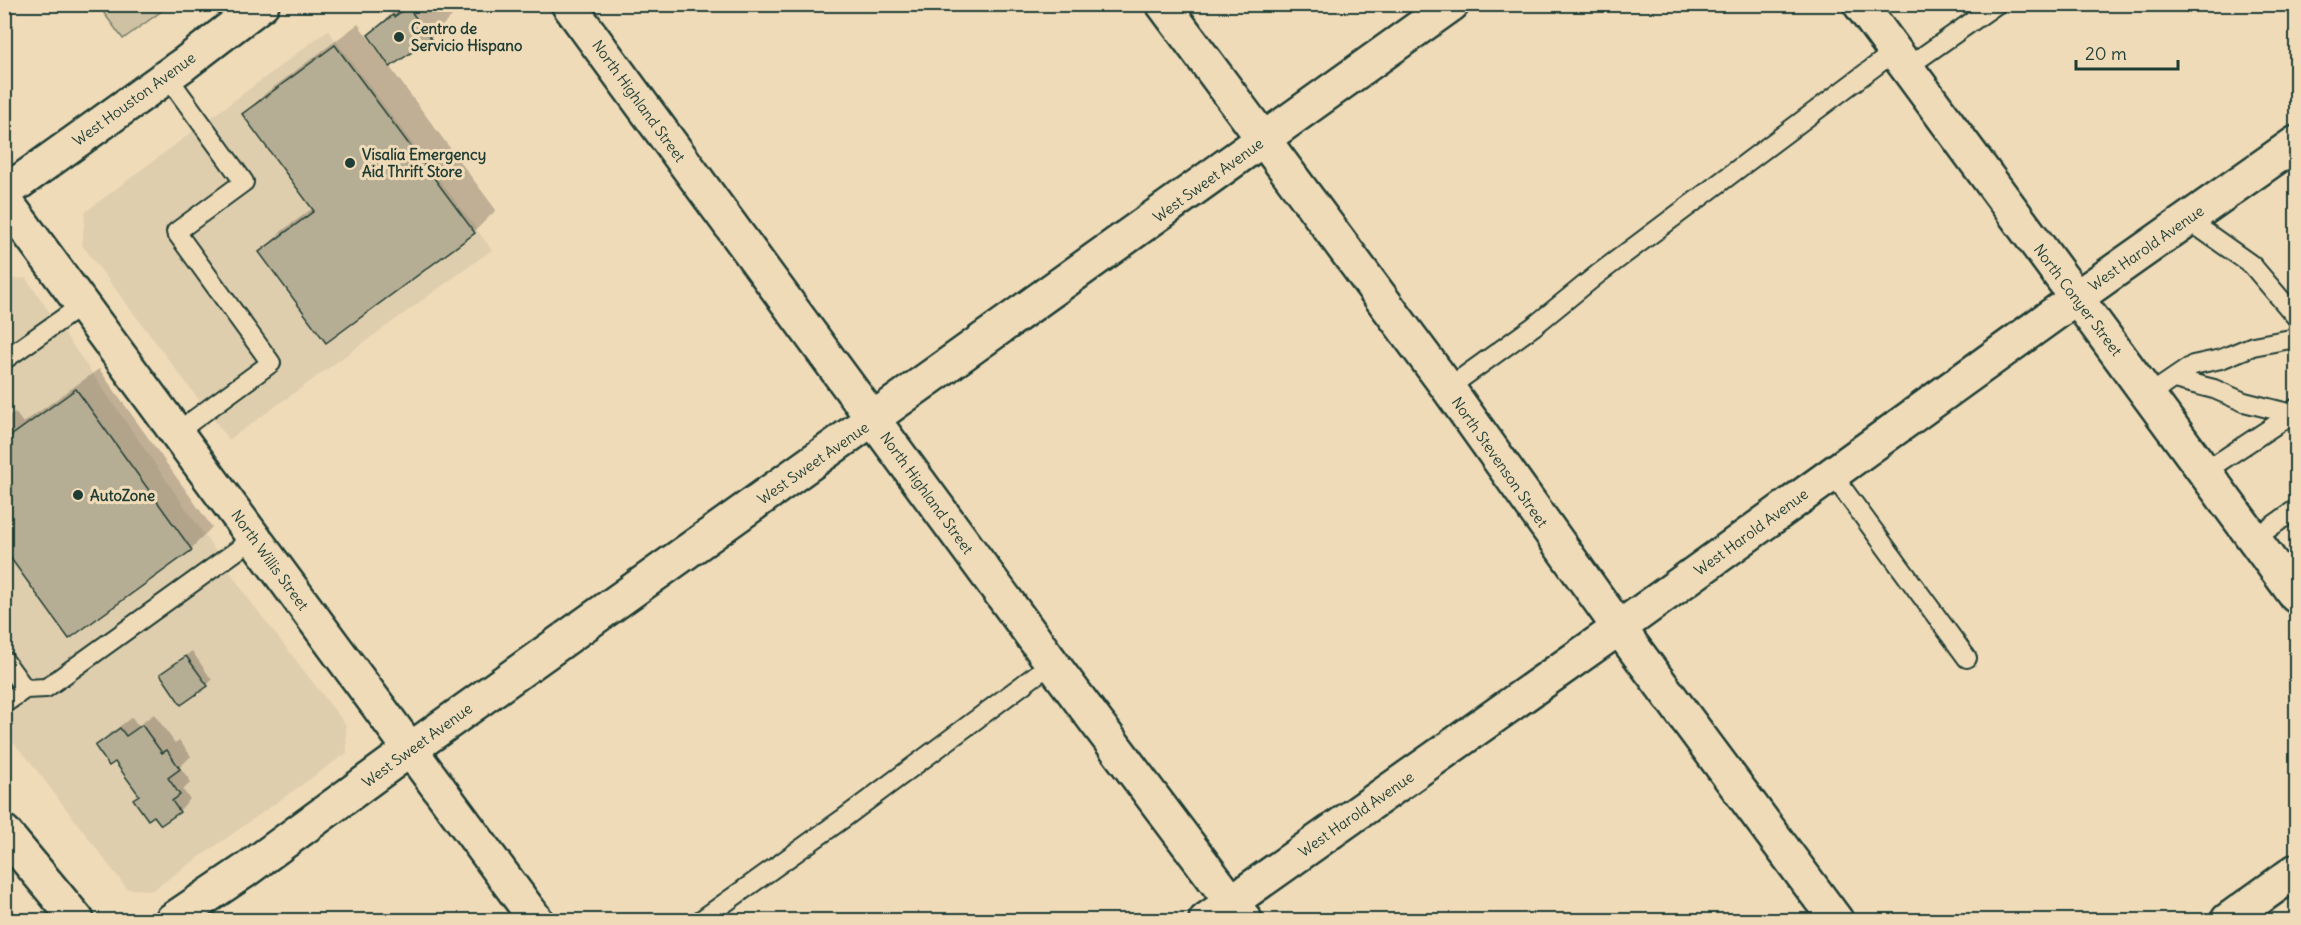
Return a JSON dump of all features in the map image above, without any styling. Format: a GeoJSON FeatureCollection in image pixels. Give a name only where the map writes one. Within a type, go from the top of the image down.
{"type":"FeatureCollection","features":[{"type":"Feature","properties":{"kind":"street","name":"West Houston Avenue"},"geometry":{"type":"LineString","coordinates":[[4,193],[167,76],[262,4]]}},
{"type":"Feature","properties":{"kind":"street","name":"North Highland Street"},"geometry":{"type":"LineString","coordinates":[[568,4],[1052,663],[1239,911]]}},
{"type":"Feature","properties":{"kind":"street","name":"North Stevenson Street"},"geometry":{"type":"LineString","coordinates":[[1163,4],[1448,388],[1618,628],[1836,921]]}},
{"type":"Feature","properties":{"kind":"street","name":"West Sweet Avenue"},"geometry":{"type":"LineString","coordinates":[[172,921],[1452,4]]}},
{"type":"Feature","properties":{"kind":"street","name":"North Conyer Street"},"geometry":{"type":"LineString","coordinates":[[1860,4],[2076,298],[2161,387],[2204,472],[2296,596]]}},
{"type":"Feature","properties":{"kind":"street","name":"West Harold Avenue"},"geometry":{"type":"LineString","coordinates":[[1206,921],[1239,911],[1618,628],[2076,298],[2296,143]]}},
{"type":"Feature","properties":{"kind":"street","name":"North Willis Street"},"geometry":{"type":"LineString","coordinates":[[4,199],[536,921]]}},
{"type":"Feature","properties":{"kind":"street"},"geometry":{"type":"LineString","coordinates":[[4,832],[77,921]]}},
{"type":"Feature","properties":{"kind":"street"},"geometry":{"type":"LineString","coordinates":[[2228,921],[2296,871]]}},
{"type":"Feature","properties":{"kind":"lane"},"geometry":{"type":"LineString","coordinates":[[1448,388],[1534,326],[1598,274],[1900,60],[1997,4]]}},
{"type":"Feature","properties":{"kind":"lane"},"geometry":{"type":"LineString","coordinates":[[167,76],[244,182],[176,232],[271,363],[177,432]]}},
{"type":"Feature","properties":{"kind":"lane"},"geometry":{"type":"LineString","coordinates":[[2187,219],[2252,265],[2296,317]]}},
{"type":"Feature","properties":{"kind":"lane"},"geometry":{"type":"LineString","coordinates":[[4,360],[82,305]]}},
{"type":"Feature","properties":{"kind":"lane"},"geometry":{"type":"LineString","coordinates":[[2161,387],[2193,365],[2221,359],[2253,346],[2296,338]]}},
{"type":"Feature","properties":{"kind":"lane"},"geometry":{"type":"LineString","coordinates":[[2161,387],[2214,389],[2244,402],[2294,410]]}},
{"type":"Feature","properties":{"kind":"lane"},"geometry":{"type":"LineString","coordinates":[[2204,472],[2294,410]]}},
{"type":"Feature","properties":{"kind":"lane"},"geometry":{"type":"LineString","coordinates":[[1832,474],[1967,658]]}},
{"type":"Feature","properties":{"kind":"lane"},"geometry":{"type":"LineString","coordinates":[[2254,539],[2296,509]]}},
{"type":"Feature","properties":{"kind":"lane"},"geometry":{"type":"LineString","coordinates":[[4,704],[25,688],[46,688],[253,539]]}},
{"type":"Feature","properties":{"kind":"lane"},"geometry":{"type":"LineString","coordinates":[[4,660],[25,688]]}},
{"type":"Feature","properties":{"kind":"lane"},"geometry":{"type":"LineString","coordinates":[[701,921],[1052,663]]}},
{"type":"Feature","properties":{"kind":"shaded area"},"geometry":{"type":"Polygon","coordinates":[[[98,5],[170,5],[123,39],[98,5]]]}},
{"type":"Feature","properties":{"kind":"shaded area"},"geometry":{"type":"Polygon","coordinates":[[[328,30],[492,250],[229,440],[82,245],[85,212],[328,30]]]}},
{"type":"Feature","properties":{"kind":"shaded area"},"geometry":{"type":"Polygon","coordinates":[[[26,278],[251,602],[346,725],[347,753],[153,890],[127,889],[28,759],[5,734],[4,279],[26,278]]]}},
{"type":"Feature","properties":{"kind":"building","name":"Centro de Servicio Hispano"},"geometry":{"type":"Polygon","coordinates":[[[408,7],[431,39],[390,67],[368,35],[393,15],[394,17],[408,7]]]}},
{"type":"Feature","properties":{"kind":"building","name":"Visalia Emergency Aid Thrift Store"},"geometry":{"type":"Polygon","coordinates":[[[335,45],[475,233],[326,343],[259,252],[314,211],[242,114],[335,45]]]}},
{"type":"Feature","properties":{"kind":"building","name":"AutoZone"},"geometry":{"type":"Polygon","coordinates":[[[76,389],[192,550],[69,639],[4,549],[4,441],[76,389]]]}},
{"type":"Feature","properties":{"kind":"building"},"geometry":{"type":"Polygon","coordinates":[[[186,656],[208,686],[181,705],[160,674],[186,656]]]}},
{"type":"Feature","properties":{"kind":"building"},"geometry":{"type":"Polygon","coordinates":[[[142,725],[162,753],[167,750],[180,769],[168,778],[180,795],[172,801],[180,812],[161,825],[154,816],[148,820],[133,799],[139,795],[115,762],[109,766],[95,746],[120,728],[126,736],[142,725]]]}},
{"type":"Feature","properties":{"kind":"place","name":"Centro de Servicio Hispano"},"geometry":{"type":"Point","coordinates":[399,37]}},
{"type":"Feature","properties":{"kind":"place","name":"Visalia Emergency Aid Thrift Store"},"geometry":{"type":"Point","coordinates":[350,163]}},
{"type":"Feature","properties":{"kind":"place","name":"AutoZone"},"geometry":{"type":"Point","coordinates":[78,495]}}]}
